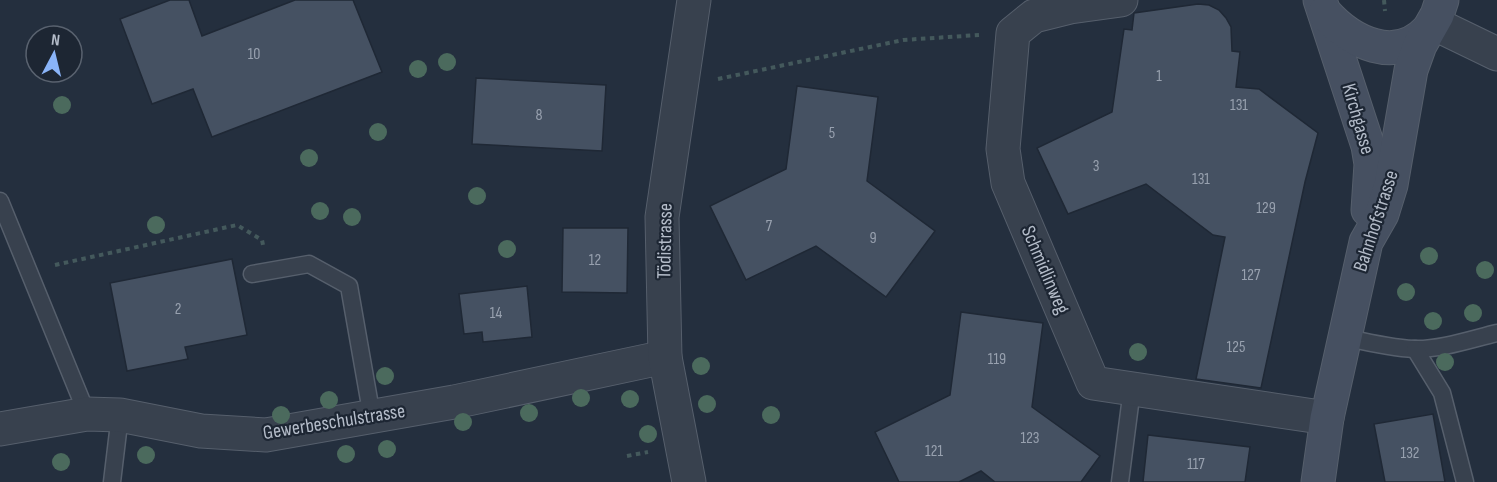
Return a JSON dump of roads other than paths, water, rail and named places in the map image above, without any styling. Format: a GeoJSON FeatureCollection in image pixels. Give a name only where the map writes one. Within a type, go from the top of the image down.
{"type":"FeatureCollection","features":[{"type":"Feature","properties":{"kind":"main road"},"geometry":{"type":"LineString","coordinates":[[1322,7],[1348,35],[1378,47],[1404,46],[1421,38],[1434,18]]}},
{"type":"Feature","properties":{"kind":"main road","name":"Kirchgasse"},"geometry":{"type":"LineString","coordinates":[[1322,7],[1368,146],[1371,181],[1366,242]]}},
{"type":"Feature","properties":{"kind":"main road","name":"Bahnhofstrasse"},"geometry":{"type":"LineString","coordinates":[[1318,482],[1327,418],[1366,242],[1382,214],[1391,185],[1411,70],[1434,18]]}},
{"type":"Feature","properties":{"kind":"street","name":"Tödistrasse"},"geometry":{"type":"LineString","coordinates":[[689,482],[665,357],[662,217],[694,0]]}},
{"type":"Feature","properties":{"kind":"street","name":"Schmidlinweg"},"geometry":{"type":"LineString","coordinates":[[1121,0],[1070,7],[1034,16],[1013,33],[1003,149],[1008,183],[1093,383],[1327,418]]}},
{"type":"Feature","properties":{"kind":"street"},"geometry":{"type":"LineString","coordinates":[[1434,18],[1497,54]]}},
{"type":"Feature","properties":{"kind":"street","name":"Gewerbeschulstrasse"},"geometry":{"type":"LineString","coordinates":[[0,429],[87,414],[120,415],[201,432],[266,435],[454,402],[665,357]]}},
{"type":"Feature","properties":{"kind":"lane"},"geometry":{"type":"LineString","coordinates":[[0,201],[87,414]]}},
{"type":"Feature","properties":{"kind":"lane"},"geometry":{"type":"LineString","coordinates":[[260,273],[309,264],[349,286],[372,417]]}},
{"type":"Feature","properties":{"kind":"lane"},"geometry":{"type":"LineString","coordinates":[[1344,337],[1415,349],[1452,344],[1497,333]]}},
{"type":"Feature","properties":{"kind":"lane"},"geometry":{"type":"LineString","coordinates":[[1415,349],[1442,393],[1465,482]]}},
{"type":"Feature","properties":{"kind":"lane"},"geometry":{"type":"LineString","coordinates":[[1120,482],[1132,389]]}},
{"type":"Feature","properties":{"kind":"lane"},"geometry":{"type":"LineString","coordinates":[[112,482],[120,415]]}}]}
